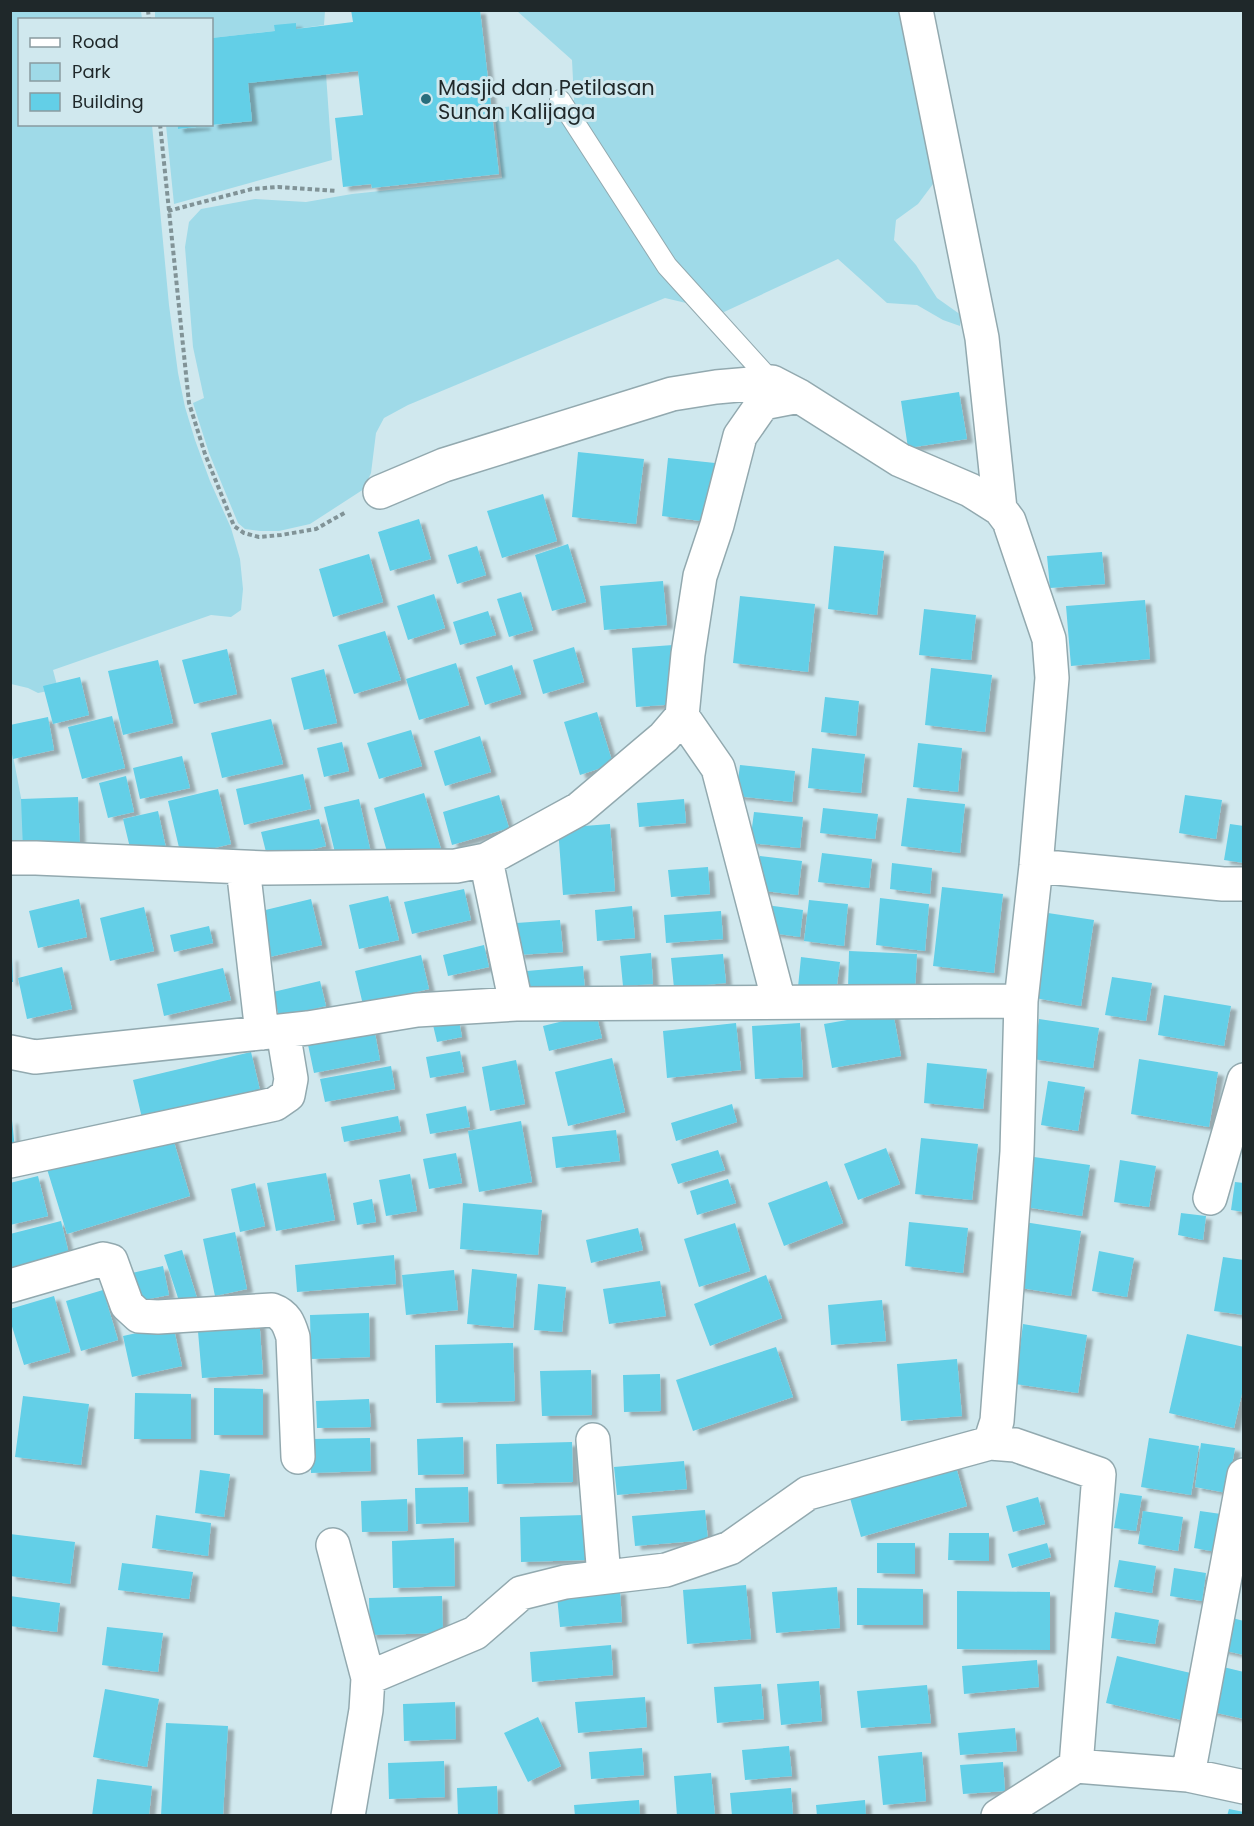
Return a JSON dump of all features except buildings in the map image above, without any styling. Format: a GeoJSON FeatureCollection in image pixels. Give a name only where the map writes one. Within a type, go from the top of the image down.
{"type":"FeatureCollection","features":[{"type":"Feature","properties":{"kind":"street"},"geometry":{"type":"LineString","coordinates":[[916,10],[981,338],[1000,509]]}},
{"type":"Feature","properties":{"kind":"street"},"geometry":{"type":"LineString","coordinates":[[380,492],[444,465],[672,393],[716,387],[786,389],[900,460],[970,490],[1000,509],[1009,521],[1049,639],[1052,678],[1036,866],[1021,1000],[1017,1152],[997,1421],[990,1443]]}},
{"type":"Feature","properties":{"kind":"street"},"geometry":{"type":"LineString","coordinates":[[10,858],[243,867],[456,866],[486,860],[579,808],[664,737],[682,716],[688,654],[700,576],[717,525],[740,436],[763,403],[786,389]]}},
{"type":"Feature","properties":{"kind":"street"},"geometry":{"type":"LineString","coordinates":[[682,716],[718,768],[779,1002]]}},
{"type":"Feature","properties":{"kind":"street"},"geometry":{"type":"LineString","coordinates":[[486,860],[516,1004]]}},
{"type":"Feature","properties":{"kind":"street"},"geometry":{"type":"LineString","coordinates":[[1036,866],[1223,884],[1244,884]]}},
{"type":"Feature","properties":{"kind":"street"},"geometry":{"type":"LineString","coordinates":[[10,1161],[275,1104],[288,1095],[291,1079],[273,1032],[243,867]]}},
{"type":"Feature","properties":{"kind":"street"},"geometry":{"type":"LineString","coordinates":[[10,1052],[35,1057],[273,1032],[417,1010],[516,1004],[1021,1000]]}},
{"type":"Feature","properties":{"kind":"street"},"geometry":{"type":"LineString","coordinates":[[1210,1198],[1244,1080]]}},
{"type":"Feature","properties":{"kind":"street"},"geometry":{"type":"LineString","coordinates":[[10,1286],[103,1258],[111,1261],[127,1305],[139,1316],[158,1317],[272,1310],[281,1313],[288,1321],[293,1337],[298,1457]]}},
{"type":"Feature","properties":{"kind":"street"},"geometry":{"type":"LineString","coordinates":[[593,1440],[603,1576]]}},
{"type":"Feature","properties":{"kind":"street"},"geometry":{"type":"LineString","coordinates":[[368,1678],[475,1633],[520,1593],[566,1582],[666,1569],[730,1548],[808,1493],[990,1443],[1015,1445],[1099,1474],[1076,1766]]}},
{"type":"Feature","properties":{"kind":"street"},"geometry":{"type":"LineString","coordinates":[[1188,1775],[1244,1475]]}},
{"type":"Feature","properties":{"kind":"street"},"geometry":{"type":"LineString","coordinates":[[333,1545],[368,1678],[366,1710],[348,1815]]}},
{"type":"Feature","properties":{"kind":"street"},"geometry":{"type":"LineString","coordinates":[[998,1815],[1076,1766],[1188,1775],[1244,1787]]}},
{"type":"Feature","properties":{"kind":"lane"},"geometry":{"type":"LineString","coordinates":[[560,100],[668,266],[786,389]]}},
{"type":"Feature","properties":{"kind":"path"},"geometry":{"type":"LineString","coordinates":[[160,126],[189,403],[205,454],[234,526],[244,533],[259,537],[281,536],[316,529],[380,492]]}},
{"type":"Feature","properties":{"kind":"path"},"geometry":{"type":"LineString","coordinates":[[168,211],[252,189],[278,187],[337,191]]}},
{"type":"Feature","properties":{"kind":"green space"},"geometry":{"type":"Polygon","coordinates":[[[903,10],[939,176],[918,204],[896,220],[894,240],[916,265],[937,298],[961,315],[960,326],[943,320],[917,305],[887,303],[838,259],[724,312],[665,298],[408,405],[384,418],[376,433],[371,473],[364,489],[310,524],[279,531],[260,531],[245,529],[238,523],[209,453],[193,403],[204,398],[193,347],[185,247],[189,222],[201,209],[255,199],[306,202],[352,194],[502,178],[494,108],[574,100],[572,60],[517,11],[903,10]]]}},
{"type":"Feature","properties":{"kind":"green space"},"geometry":{"type":"Polygon","coordinates":[[[11,11],[141,11],[142,18],[18,18],[18,126],[152,126],[169,305],[178,373],[195,440],[231,528],[240,559],[243,589],[241,610],[231,617],[211,615],[53,670],[58,689],[38,693],[11,684],[11,11]]]}},
{"type":"Feature","properties":{"kind":"green space"},"geometry":{"type":"Polygon","coordinates":[[[155,11],[325,11],[324,25],[296,29],[296,23],[275,31],[213,38],[213,18],[155,18],[155,11]]]}},
{"type":"Feature","properties":{"kind":"green space"},"geometry":{"type":"Polygon","coordinates":[[[326,74],[332,160],[174,204],[166,126],[177,126],[178,129],[252,121],[248,83],[326,74]]]}},
{"type":"Feature","properties":{"kind":"green space"},"geometry":{"type":"Polygon","coordinates":[[[10,740],[30,845],[11,843],[10,740]]]}},
{"type":"Feature","properties":{"kind":"place","name":"Masjid dan Petilasan Sunan Kalijaga"},"geometry":{"type":"Point","coordinates":[426,99]}}]}
